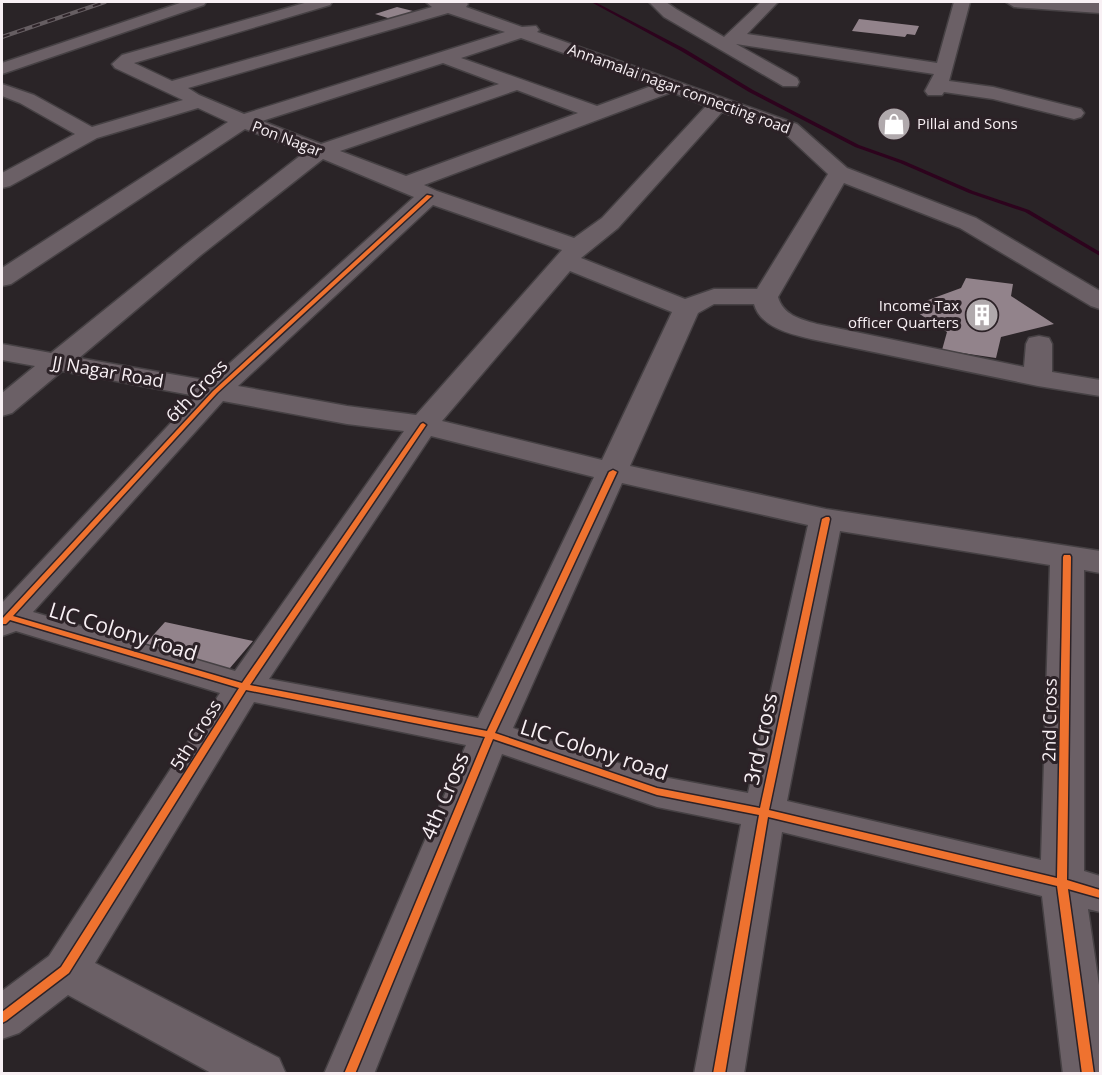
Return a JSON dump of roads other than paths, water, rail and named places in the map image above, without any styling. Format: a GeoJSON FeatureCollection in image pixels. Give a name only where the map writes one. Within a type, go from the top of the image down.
{"type":"FeatureCollection","features":[{"type":"Feature","properties":{"kind":"street"},"geometry":{"type":"LineString","coordinates":[[2,69],[81,40],[198,2]]}},
{"type":"Feature","properties":{"kind":"street","name":"Pon Nagar"},"geometry":{"type":"LineString","coordinates":[[324,2],[128,59],[121,64],[243,121],[571,253],[687,309]]}},
{"type":"Feature","properties":{"kind":"street"},"geometry":{"type":"LineString","coordinates":[[170,87],[442,4],[471,2]]}},
{"type":"Feature","properties":{"kind":"street"},"geometry":{"type":"LineString","coordinates":[[657,2],[670,13],[729,41],[790,82]]}},
{"type":"Feature","properties":{"kind":"street"},"geometry":{"type":"LineString","coordinates":[[729,41],[770,2]]}},
{"type":"Feature","properties":{"kind":"street"},"geometry":{"type":"LineString","coordinates":[[939,83],[962,2]]}},
{"type":"Feature","properties":{"kind":"street"},"geometry":{"type":"LineString","coordinates":[[1014,2],[1101,8]]}},
{"type":"Feature","properties":{"kind":"street","name":"Annamalai nagar connecting road"},"geometry":{"type":"LineString","coordinates":[[442,4],[790,128],[839,173],[968,223],[1101,301]]}},
{"type":"Feature","properties":{"kind":"street"},"geometry":{"type":"LineString","coordinates":[[2,279],[243,121],[556,22]]}},
{"type":"Feature","properties":{"kind":"street"},"geometry":{"type":"LineString","coordinates":[[729,41],[993,93],[1074,113]]}},
{"type":"Feature","properties":{"kind":"street"},"geometry":{"type":"LineString","coordinates":[[443,57],[597,114]]}},
{"type":"Feature","properties":{"kind":"street"},"geometry":{"type":"LineString","coordinates":[[2,407],[55,362],[320,151],[517,84]]}},
{"type":"Feature","properties":{"kind":"street"},"geometry":{"type":"LineString","coordinates":[[418,190],[597,114],[672,85]]}},
{"type":"Feature","properties":{"kind":"street"},"geometry":{"type":"LineString","coordinates":[[2,90],[27,99],[90,134]]}},
{"type":"Feature","properties":{"kind":"street"},"geometry":{"type":"LineString","coordinates":[[2,110],[27,99]]}},
{"type":"Feature","properties":{"kind":"street"},"geometry":{"type":"LineString","coordinates":[[2,181],[90,134],[199,101]]}},
{"type":"Feature","properties":{"kind":"street","name":"5th Cross"},"geometry":{"type":"LineString","coordinates":[[2,1018],[65,970],[244,687],[423,425],[571,253],[610,223],[718,104]]}},
{"type":"Feature","properties":{"kind":"street"},"geometry":{"type":"LineString","coordinates":[[839,173],[765,297],[769,310],[786,323],[811,331],[1038,378],[1101,388]]}},
{"type":"Feature","properties":{"kind":"street","name":"6th Cross"},"geometry":{"type":"LineString","coordinates":[[4,618],[215,392],[418,190]]}},
{"type":"Feature","properties":{"kind":"street"},"geometry":{"type":"LineString","coordinates":[[687,309],[695,302],[719,296],[765,297]]}},
{"type":"Feature","properties":{"kind":"street","name":"4th Cross"},"geometry":{"type":"LineString","coordinates":[[349,1074],[490,735],[687,309]]}},
{"type":"Feature","properties":{"kind":"street"},"geometry":{"type":"LineString","coordinates":[[1038,378],[1039,344]]}},
{"type":"Feature","properties":{"kind":"street","name":"JJ Nagar Road"},"geometry":{"type":"LineString","coordinates":[[2,352],[347,415],[423,425],[613,472],[826,519],[1084,559]]}},
{"type":"Feature","properties":{"kind":"street","name":"3rd Cross"},"geometry":{"type":"LineString","coordinates":[[719,1074],[764,812],[826,519]]}},
{"type":"Feature","properties":{"kind":"street","name":"2nd Cross"},"geometry":{"type":"LineString","coordinates":[[1084,559],[1081,889],[1088,1074]]}},
{"type":"Feature","properties":{"kind":"street","name":"LIC Colony road"},"geometry":{"type":"LineString","coordinates":[[4,618],[244,687],[490,735],[657,791],[764,812],[1081,889]]}},
{"type":"Feature","properties":{"kind":"street"},"geometry":{"type":"LineString","coordinates":[[65,970],[261,1074]]}},
{"type":"Feature","properties":{"kind":"waterway"},"geometry":{"type":"LineString","coordinates":[[593,2],[683,50],[751,91],[857,146],[902,162],[971,192],[1027,211],[1100,254]]}},
{"type":"Feature","properties":{"kind":"railway"},"geometry":{"type":"LineString","coordinates":[[2,37],[105,2]]}},
{"type":"Feature","properties":{"kind":"place","name":"Pillai and Sons"},"geometry":{"type":"Point","coordinates":[894,124]}},
{"type":"Feature","properties":{"kind":"place","name":"Income Tax officer Quarters"},"geometry":{"type":"Point","coordinates":[982,315]}}]}
